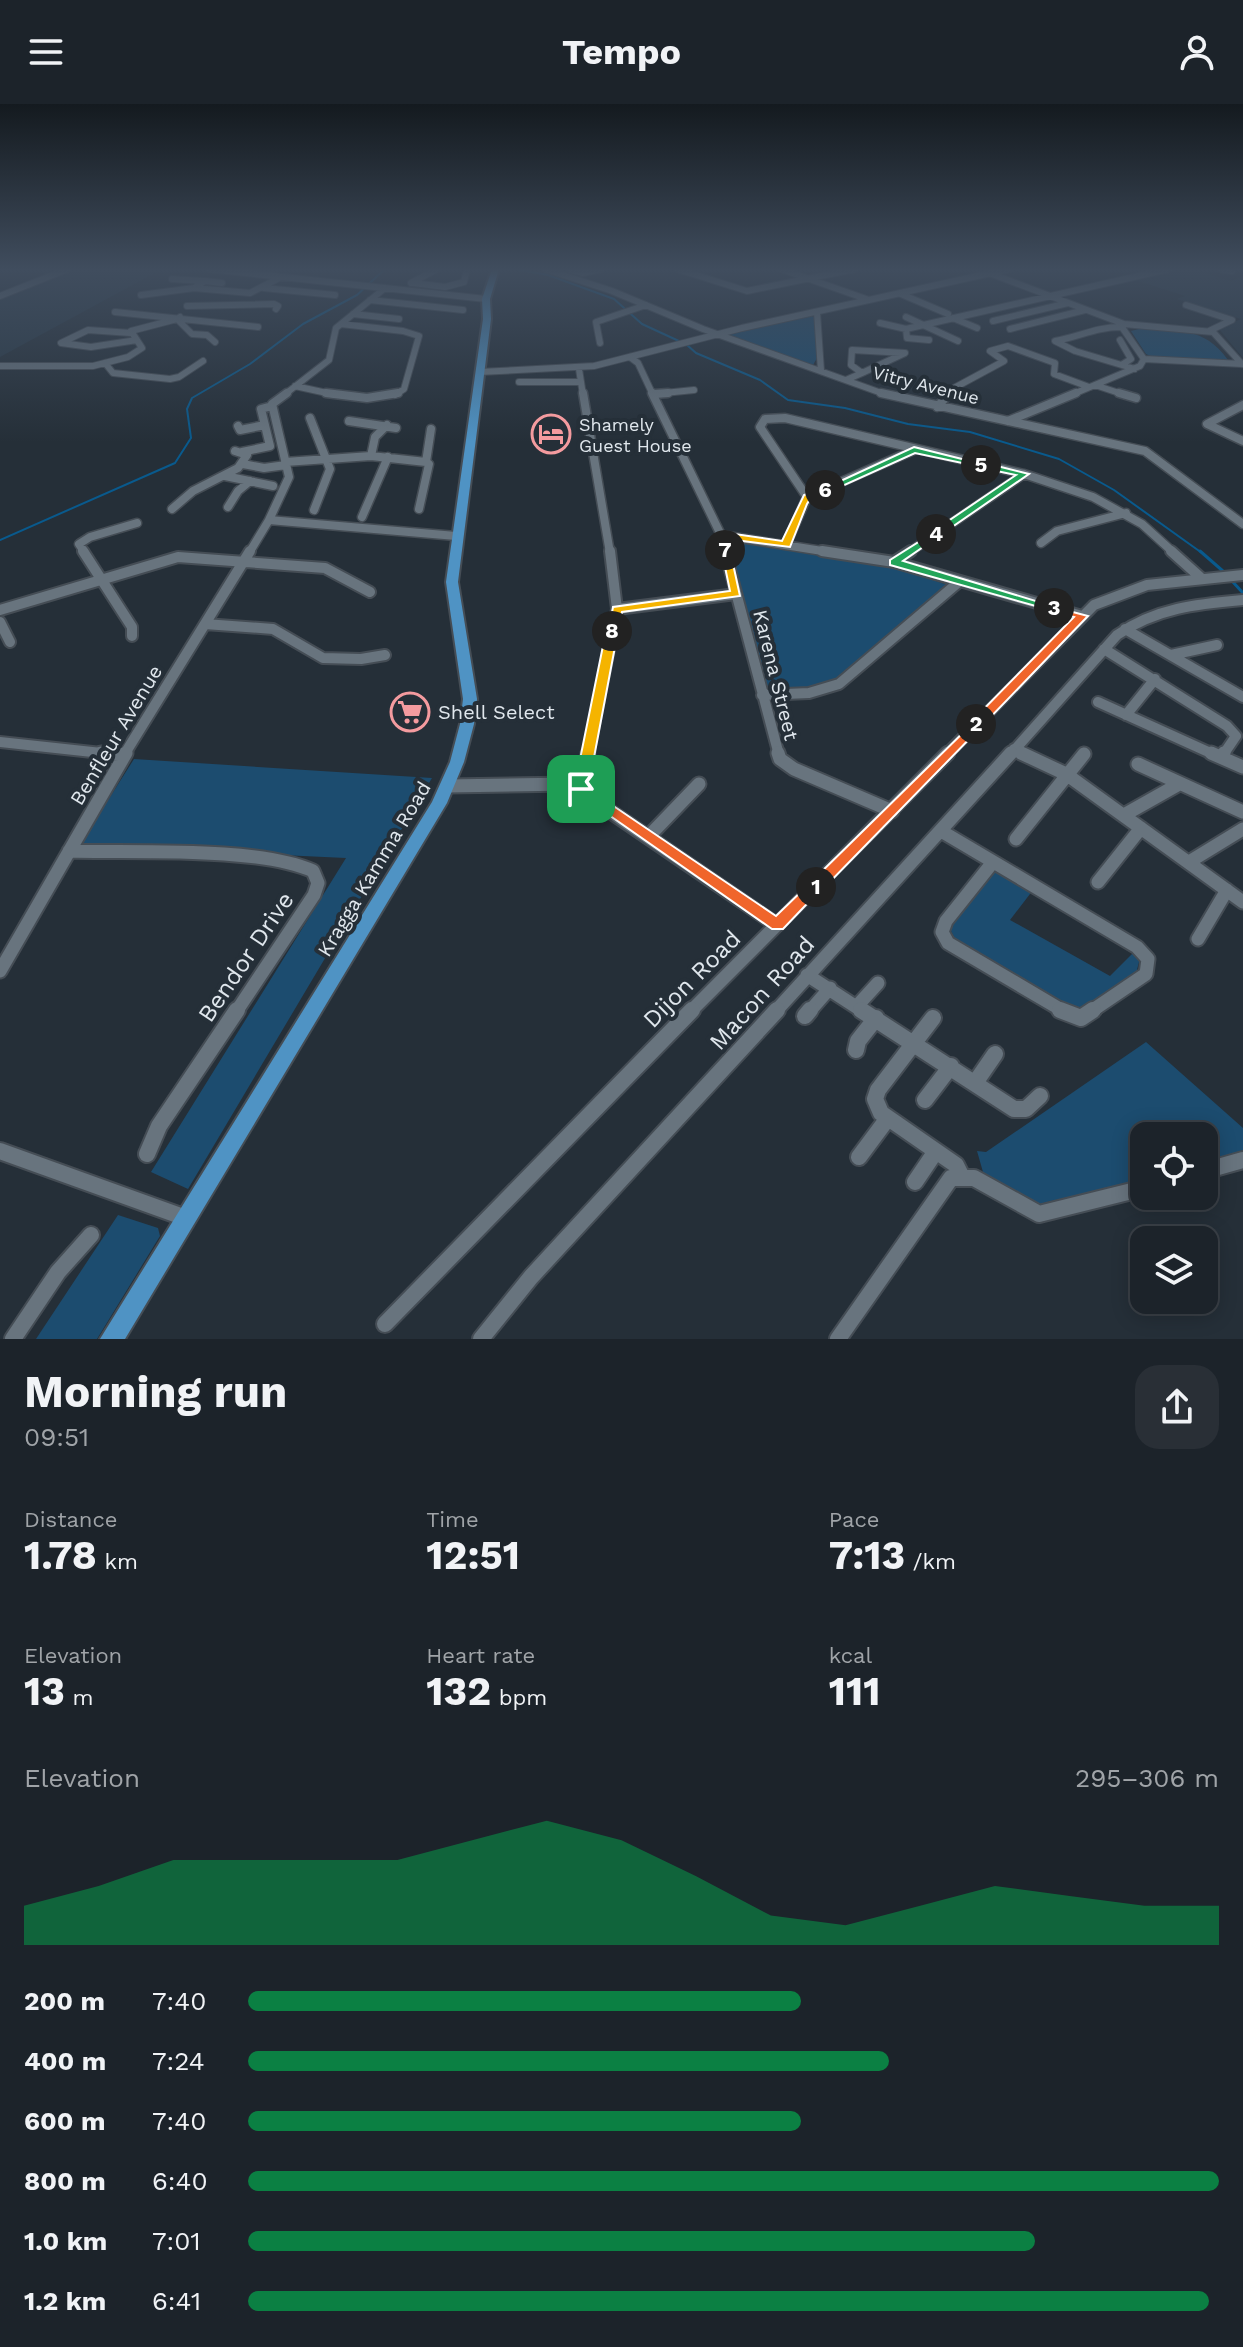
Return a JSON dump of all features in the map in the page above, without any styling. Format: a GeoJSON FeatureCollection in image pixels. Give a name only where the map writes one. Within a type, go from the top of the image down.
{"type":"FeatureCollection","features":[{"type":"Feature","properties":{"kind":"main road","name":"Kragga Kamma Road"},"geometry":{"type":"LineString","coordinates":[[112,1339],[447,786],[467,724],[470,699],[453,595],[456,536],[483,327]]}},
{"type":"Feature","properties":{"kind":"street"},"geometry":{"type":"LineString","coordinates":[[134,337],[139,327]]}},
{"type":"Feature","properties":{"kind":"street"},"geometry":{"type":"LineString","coordinates":[[186,327],[192,335],[207,335],[215,342]]}},
{"type":"Feature","properties":{"kind":"street"},"geometry":{"type":"LineString","coordinates":[[286,463],[272,406],[274,401],[329,360],[333,334],[339,327]]}},
{"type":"Feature","properties":{"kind":"street"},"geometry":{"type":"LineString","coordinates":[[295,386],[368,398],[389,397],[403,391],[419,336],[364,327]]}},
{"type":"Feature","properties":{"kind":"street"},"geometry":{"type":"LineString","coordinates":[[597,327],[600,343]]}},
{"type":"Feature","properties":{"kind":"street","name":"Vitry Avenue"},"geometry":{"type":"LineString","coordinates":[[699,327],[846,380],[937,407],[1145,451],[1243,524]]}},
{"type":"Feature","properties":{"kind":"street"},"geometry":{"type":"LineString","coordinates":[[479,372],[579,369],[750,327]]}},
{"type":"Feature","properties":{"kind":"street"},"geometry":{"type":"LineString","coordinates":[[820,327],[821,371]]}},
{"type":"Feature","properties":{"kind":"street"},"geometry":{"type":"LineString","coordinates":[[896,327],[916,327]]}},
{"type":"Feature","properties":{"kind":"street"},"geometry":{"type":"LineString","coordinates":[[927,327],[958,341]]}},
{"type":"Feature","properties":{"kind":"street"},"geometry":{"type":"LineString","coordinates":[[1010,329],[1019,327]]}},
{"type":"Feature","properties":{"kind":"street"},"geometry":{"type":"LineString","coordinates":[[1135,369],[1071,349],[1055,340],[1078,337],[1086,331],[1104,327],[1209,331],[1218,334],[1243,364]]}},
{"type":"Feature","properties":{"kind":"street"},"geometry":{"type":"LineString","coordinates":[[1123,327],[1144,359]]}},
{"type":"Feature","properties":{"kind":"street"},"geometry":{"type":"LineString","coordinates":[[1209,331],[1218,327]]}},
{"type":"Feature","properties":{"kind":"street"},"geometry":{"type":"LineString","coordinates":[[906,329],[907,338],[929,340]]}},
{"type":"Feature","properties":{"kind":"street"},"geometry":{"type":"LineString","coordinates":[[0,366],[23,363],[74,367],[105,363],[142,348],[134,337],[88,330],[60,342],[91,347],[134,337]]}},
{"type":"Feature","properties":{"kind":"street"},"geometry":{"type":"LineString","coordinates":[[1120,340],[1131,359],[1123,364]]}},
{"type":"Feature","properties":{"kind":"street"},"geometry":{"type":"LineString","coordinates":[[937,407],[954,388],[1004,361],[990,351],[1002,346],[1055,363],[1054,374],[1136,398]]}},
{"type":"Feature","properties":{"kind":"street"},"geometry":{"type":"LineString","coordinates":[[846,380],[862,373],[905,353],[853,349],[851,364],[862,373]]}},
{"type":"Feature","properties":{"kind":"street","name":"Karena Street"},"geometry":{"type":"LineString","coordinates":[[630,357],[638,363],[654,394],[721,535],[777,753],[786,765],[892,811]]}},
{"type":"Feature","properties":{"kind":"street"},"geometry":{"type":"LineString","coordinates":[[1144,359],[1243,364]]}},
{"type":"Feature","properties":{"kind":"street"},"geometry":{"type":"LineString","coordinates":[[1007,421],[1135,369],[1143,364],[1144,359]]}},
{"type":"Feature","properties":{"kind":"street"},"geometry":{"type":"LineString","coordinates":[[105,363],[113,373],[170,379],[179,377],[203,361]]}},
{"type":"Feature","properties":{"kind":"street"},"geometry":{"type":"LineString","coordinates":[[579,369],[616,586],[617,609],[581,789]]}},
{"type":"Feature","properties":{"kind":"street"},"geometry":{"type":"LineString","coordinates":[[519,382],[581,382]]}},
{"type":"Feature","properties":{"kind":"street"},"geometry":{"type":"LineString","coordinates":[[654,394],[694,390]]}},
{"type":"Feature","properties":{"kind":"street"},"geometry":{"type":"LineString","coordinates":[[1243,405],[1207,424],[1243,441]]}},
{"type":"Feature","properties":{"kind":"street"},"geometry":{"type":"LineString","coordinates":[[172,509],[193,491],[243,464],[248,456],[238,451],[270,446],[261,409],[272,406]]}},
{"type":"Feature","properties":{"kind":"street"},"geometry":{"type":"LineString","coordinates":[[807,497],[760,423],[770,417],[781,417],[1024,474],[1093,497],[1126,513],[1200,577]]}},
{"type":"Feature","properties":{"kind":"street"},"geometry":{"type":"LineString","coordinates":[[310,418],[330,469],[314,510]]}},
{"type":"Feature","properties":{"kind":"street"},"geometry":{"type":"LineString","coordinates":[[349,421],[391,427],[376,435],[371,456]]}},
{"type":"Feature","properties":{"kind":"street"},"geometry":{"type":"LineString","coordinates":[[238,426],[240,430],[265,425]]}},
{"type":"Feature","properties":{"kind":"street"},"geometry":{"type":"LineString","coordinates":[[419,509],[429,464],[426,462],[431,429]]}},
{"type":"Feature","properties":{"kind":"street"},"geometry":{"type":"LineString","coordinates":[[786,545],[807,497],[914,450]]}},
{"type":"Feature","properties":{"kind":"street"},"geometry":{"type":"LineString","coordinates":[[243,464],[266,468],[325,458],[371,456],[426,462]]}},
{"type":"Feature","properties":{"kind":"street"},"geometry":{"type":"LineString","coordinates":[[362,517],[388,457]]}},
{"type":"Feature","properties":{"kind":"street","name":"Benfleur Avenue"},"geometry":{"type":"LineString","coordinates":[[0,971],[124,755],[269,520],[289,480],[286,463]]}},
{"type":"Feature","properties":{"kind":"street"},"geometry":{"type":"LineString","coordinates":[[894,562],[1024,474]]}},
{"type":"Feature","properties":{"kind":"street"},"geometry":{"type":"LineString","coordinates":[[225,476],[273,486]]}},
{"type":"Feature","properties":{"kind":"street"},"geometry":{"type":"LineString","coordinates":[[228,507],[238,491],[250,481]]}},
{"type":"Feature","properties":{"kind":"street"},"geometry":{"type":"LineString","coordinates":[[1041,543],[1057,531],[1126,513]]}},
{"type":"Feature","properties":{"kind":"street"},"geometry":{"type":"LineString","coordinates":[[269,520],[456,536]]}},
{"type":"Feature","properties":{"kind":"street"},"geometry":{"type":"LineString","coordinates":[[132,636],[132,627],[79,544],[90,537],[137,523]]}},
{"type":"Feature","properties":{"kind":"street"},"geometry":{"type":"LineString","coordinates":[[721,535],[894,562],[1082,616]]}},
{"type":"Feature","properties":{"kind":"street"},"geometry":{"type":"LineString","coordinates":[[0,610],[174,557],[325,568],[370,592]]}},
{"type":"Feature","properties":{"kind":"street","name":"Dijon Road"},"geometry":{"type":"LineString","coordinates":[[385,1324],[1094,605],[1123,591],[1200,577],[1243,575]]}},
{"type":"Feature","properties":{"kind":"street"},"geometry":{"type":"LineString","coordinates":[[762,695],[809,693],[839,684],[960,581]]}},
{"type":"Feature","properties":{"kind":"street"},"geometry":{"type":"LineString","coordinates":[[617,609],[736,594]]}},
{"type":"Feature","properties":{"kind":"street","name":"Macon Road"},"geometry":{"type":"LineString","coordinates":[[481,1339],[531,1277],[1104,649],[1142,618],[1180,606],[1243,600]]}},
{"type":"Feature","properties":{"kind":"street"},"geometry":{"type":"LineString","coordinates":[[0,622],[10,642]]}},
{"type":"Feature","properties":{"kind":"street"},"geometry":{"type":"LineString","coordinates":[[205,624],[273,629],[323,658],[361,659],[385,655]]}},
{"type":"Feature","properties":{"kind":"street"},"geometry":{"type":"LineString","coordinates":[[1125,629],[1243,697]]}},
{"type":"Feature","properties":{"kind":"street"},"geometry":{"type":"LineString","coordinates":[[1171,655],[1217,645]]}},
{"type":"Feature","properties":{"kind":"street"},"geometry":{"type":"LineString","coordinates":[[1104,649],[1217,717],[1233,731],[1236,736],[1234,742],[1221,757]]}},
{"type":"Feature","properties":{"kind":"street"},"geometry":{"type":"LineString","coordinates":[[1126,715],[1155,679]]}},
{"type":"Feature","properties":{"kind":"street"},"geometry":{"type":"LineString","coordinates":[[1098,702],[1243,767]]}},
{"type":"Feature","properties":{"kind":"street"},"geometry":{"type":"LineString","coordinates":[[0,742],[124,755]]}},
{"type":"Feature","properties":{"kind":"street"},"geometry":{"type":"LineString","coordinates":[[1014,749],[1066,774],[1243,902]]}},
{"type":"Feature","properties":{"kind":"street"},"geometry":{"type":"LineString","coordinates":[[1016,839],[1084,754]]}},
{"type":"Feature","properties":{"kind":"street"},"geometry":{"type":"LineString","coordinates":[[1138,764],[1243,812]]}},
{"type":"Feature","properties":{"kind":"street"},"geometry":{"type":"LineString","coordinates":[[447,786],[556,782],[581,789],[777,925]]}},
{"type":"Feature","properties":{"kind":"street"},"geometry":{"type":"LineString","coordinates":[[649,836],[699,784]]}},
{"type":"Feature","properties":{"kind":"street"},"geometry":{"type":"LineString","coordinates":[[1124,815],[1179,784]]}},
{"type":"Feature","properties":{"kind":"street"},"geometry":{"type":"LineString","coordinates":[[1098,882],[1141,828]]}},
{"type":"Feature","properties":{"kind":"street"},"geometry":{"type":"LineString","coordinates":[[1189,862],[1243,829]]}},
{"type":"Feature","properties":{"kind":"street"},"geometry":{"type":"LineString","coordinates":[[941,831],[1137,947],[1148,959],[1146,974],[1081,1018],[1058,1009],[948,943],[942,927],[993,862]]}},
{"type":"Feature","properties":{"kind":"street","name":"Bendor Drive"},"geometry":{"type":"LineString","coordinates":[[69,851],[255,857],[304,866],[314,871],[318,883],[314,895],[159,1126],[147,1154]]}},
{"type":"Feature","properties":{"kind":"street"},"geometry":{"type":"LineString","coordinates":[[1198,939],[1227,890]]}},
{"type":"Feature","properties":{"kind":"street"},"geometry":{"type":"LineString","coordinates":[[807,975],[1019,1111],[1026,1109],[1040,1096]]}},
{"type":"Feature","properties":{"kind":"street"},"geometry":{"type":"LineString","coordinates":[[857,1006],[877,982]]}},
{"type":"Feature","properties":{"kind":"street"},"geometry":{"type":"LineString","coordinates":[[805,1016],[830,988]]}},
{"type":"Feature","properties":{"kind":"street"},"geometry":{"type":"LineString","coordinates":[[856,1050],[858,1041],[876,1018]]}},
{"type":"Feature","properties":{"kind":"street"},"geometry":{"type":"LineString","coordinates":[[933,1018],[876,1093],[877,1109],[959,1167],[961,1175]]}},
{"type":"Feature","properties":{"kind":"street"},"geometry":{"type":"LineString","coordinates":[[975,1083],[996,1055]]}},
{"type":"Feature","properties":{"kind":"street"},"geometry":{"type":"LineString","coordinates":[[925,1100],[951,1066]]}},
{"type":"Feature","properties":{"kind":"street"},"geometry":{"type":"LineString","coordinates":[[859,1157],[888,1118]]}},
{"type":"Feature","properties":{"kind":"street"},"geometry":{"type":"LineString","coordinates":[[0,1151],[186,1218]]}},
{"type":"Feature","properties":{"kind":"street"},"geometry":{"type":"LineString","coordinates":[[915,1182],[936,1151]]}},
{"type":"Feature","properties":{"kind":"street"},"geometry":{"type":"LineString","coordinates":[[1218,1167],[1243,1160]]}},
{"type":"Feature","properties":{"kind":"street"},"geometry":{"type":"LineString","coordinates":[[838,1339],[941,1188],[951,1178],[974,1176],[1025,1209],[1039,1214],[1130,1191]]}},
{"type":"Feature","properties":{"kind":"street"},"geometry":{"type":"LineString","coordinates":[[13,1339],[58,1272],[91,1235]]}},
{"type":"Feature","properties":{"kind":"shaded area"},"geometry":{"type":"Polygon","coordinates":[[[0,327],[56,327],[0,357],[0,327]]]}},
{"type":"Feature","properties":{"kind":"shaded area"},"geometry":{"type":"Polygon","coordinates":[[[761,327],[817,327],[817,358],[813,365],[727,335],[761,327]]]}},
{"type":"Feature","properties":{"kind":"shaded area"},"geometry":{"type":"Polygon","coordinates":[[[1243,327],[1243,358],[1219,329],[1243,327]]]}},
{"type":"Feature","properties":{"kind":"shaded area"},"geometry":{"type":"Polygon","coordinates":[[[1131,331],[1189,332],[1209,341],[1228,360],[1155,358],[1146,354],[1131,331]]]}},
{"type":"Feature","properties":{"kind":"shaded area"},"geometry":{"type":"Polygon","coordinates":[[[733,540],[880,563],[948,585],[838,679],[808,690],[772,690],[766,686],[727,544],[733,540]]]}},
{"type":"Feature","properties":{"kind":"shaded area"},"geometry":{"type":"Polygon","coordinates":[[[134,759],[432,778],[188,1189],[151,1172],[346,858],[79,846],[134,759]]]}},
{"type":"Feature","properties":{"kind":"shaded area"},"geometry":{"type":"Polygon","coordinates":[[[995,869],[1033,890],[1010,920],[1110,976],[1134,952],[1140,958],[1135,978],[1088,1011],[1076,1011],[955,939],[948,925],[995,869]]]}},
{"type":"Feature","properties":{"kind":"shaded area"},"geometry":{"type":"Polygon","coordinates":[[[1146,1042],[1243,1128],[1243,1150],[1218,1158],[1218,1122],[1130,1122],[1130,1182],[1039,1204],[1026,1203],[983,1172],[977,1151],[986,1152],[1146,1042]]]}},
{"type":"Feature","properties":{"kind":"shaded area"},"geometry":{"type":"Polygon","coordinates":[[[118,1215],[158,1228],[160,1236],[97,1339],[36,1339],[118,1215]]]}},
{"type":"Feature","properties":{"kind":"waterway"},"geometry":{"type":"LineString","coordinates":[[0,540],[175,463],[191,438],[187,409],[192,398],[250,364],[300,327]]}},
{"type":"Feature","properties":{"kind":"waterway"},"geometry":{"type":"LineString","coordinates":[[648,327],[681,342]]}},
{"type":"Feature","properties":{"kind":"waterway"},"geometry":{"type":"LineString","coordinates":[[687,345],[696,353],[760,380],[788,400],[845,408],[908,424],[970,432],[1059,459],[1114,490],[1202,553]]}},
{"type":"Feature","properties":{"kind":"waterway"},"geometry":{"type":"LineString","coordinates":[[1200,551],[1224,572]]}},
{"type":"Feature","properties":{"kind":"waterway"},"geometry":{"type":"LineString","coordinates":[[1232,581],[1243,593]]}},
{"type":"Feature","properties":{"kind":"place","name":"Shamely Guest House"},"geometry":{"type":"Point","coordinates":[551,434]}},
{"type":"Feature","properties":{"kind":"place","name":"Shell Select"},"geometry":{"type":"Point","coordinates":[410,712]}},
{"type":"Feature","properties":{"kind":"route"},"geometry":{"type":"LineString","coordinates":[[914,450],[1024,474],[894,562],[1082,616],[777,925],[581,789],[617,609],[692,597],[736,594],[721,535],[786,545],[807,497],[914,450]]}}]}
